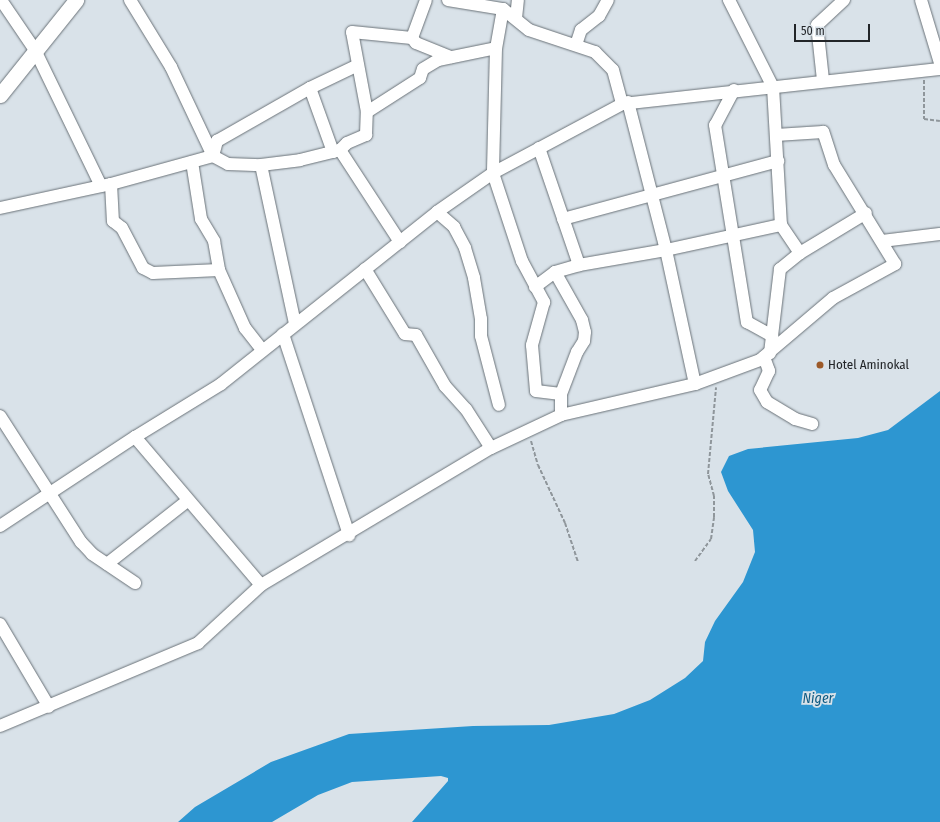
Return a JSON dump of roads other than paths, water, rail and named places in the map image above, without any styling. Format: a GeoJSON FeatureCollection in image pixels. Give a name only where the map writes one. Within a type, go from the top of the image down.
{"type":"FeatureCollection","features":[{"type":"Feature","properties":{"kind":"main road"},"geometry":{"type":"LineString","coordinates":[[0,95],[76,0]]}},
{"type":"Feature","properties":{"kind":"street"},"geometry":{"type":"LineString","coordinates":[[1,0],[35,50],[106,185],[113,220],[122,228],[143,268],[152,273],[219,270]]}},
{"type":"Feature","properties":{"kind":"street"},"geometry":{"type":"LineString","coordinates":[[130,0],[171,67],[213,156],[228,164],[261,165],[337,151],[347,143],[366,135],[367,112],[352,32],[412,38],[416,43],[451,57]]}},
{"type":"Feature","properties":{"kind":"street"},"geometry":{"type":"LineString","coordinates":[[412,38],[426,0]]}},
{"type":"Feature","properties":{"kind":"street"},"geometry":{"type":"LineString","coordinates":[[448,0],[503,9],[529,30],[595,52],[613,70],[625,103],[666,250],[695,384]]}},
{"type":"Feature","properties":{"kind":"street"},"geometry":{"type":"LineString","coordinates":[[516,18],[518,0]]}},
{"type":"Feature","properties":{"kind":"street"},"geometry":{"type":"LineString","coordinates":[[576,45],[581,30],[599,16],[608,0]]}},
{"type":"Feature","properties":{"kind":"street"},"geometry":{"type":"LineString","coordinates":[[729,0],[773,87],[781,225],[800,253]]}},
{"type":"Feature","properties":{"kind":"street"},"geometry":{"type":"LineString","coordinates":[[824,80],[817,25],[844,0]]}},
{"type":"Feature","properties":{"kind":"street"},"geometry":{"type":"LineString","coordinates":[[921,0],[940,63]]}},
{"type":"Feature","properties":{"kind":"street"},"geometry":{"type":"LineString","coordinates":[[503,9],[496,48],[493,173],[514,240],[535,287],[544,302],[532,345],[536,391],[561,394]]}},
{"type":"Feature","properties":{"kind":"street"},"geometry":{"type":"LineString","coordinates":[[367,112],[420,78],[423,69],[451,57],[496,48]]}},
{"type":"Feature","properties":{"kind":"street"},"geometry":{"type":"LineString","coordinates":[[213,156],[217,141],[310,88],[358,65]]}},
{"type":"Feature","properties":{"kind":"street"},"geometry":{"type":"LineString","coordinates":[[0,526],[135,436],[221,384],[295,323],[438,212],[493,173],[625,103],[824,80],[940,69]]}},
{"type":"Feature","properties":{"kind":"street"},"geometry":{"type":"LineString","coordinates":[[310,88],[337,151],[400,242]]}},
{"type":"Feature","properties":{"kind":"street"},"geometry":{"type":"LineString","coordinates":[[734,90],[715,126],[747,322],[772,336]]}},
{"type":"Feature","properties":{"kind":"street"},"geometry":{"type":"LineString","coordinates":[[0,726],[49,707],[198,643],[261,585],[349,535],[418,490],[491,448],[529,432],[561,415],[695,384],[767,355],[833,298],[895,264],[866,213],[834,165],[823,132],[776,135]]}},
{"type":"Feature","properties":{"kind":"street"},"geometry":{"type":"LineString","coordinates":[[539,148],[579,265]]}},
{"type":"Feature","properties":{"kind":"street"},"geometry":{"type":"LineString","coordinates":[[0,208],[106,185],[213,156]]}},
{"type":"Feature","properties":{"kind":"street"},"geometry":{"type":"LineString","coordinates":[[564,219],[723,174],[778,161]]}},
{"type":"Feature","properties":{"kind":"street"},"geometry":{"type":"LineString","coordinates":[[192,162],[201,219],[214,241],[219,270],[245,328],[262,350]]}},
{"type":"Feature","properties":{"kind":"street"},"geometry":{"type":"LineString","coordinates":[[261,165],[295,323]]}},
{"type":"Feature","properties":{"kind":"street"},"geometry":{"type":"LineString","coordinates":[[438,212],[454,227],[465,248],[474,278],[481,320],[481,336],[499,405]]}},
{"type":"Feature","properties":{"kind":"street"},"geometry":{"type":"LineString","coordinates":[[812,424],[795,419],[767,402],[760,390],[770,371],[767,355],[772,336],[780,269],[800,253],[866,213]]}},
{"type":"Feature","properties":{"kind":"street"},"geometry":{"type":"LineString","coordinates":[[535,287],[555,272],[579,265],[666,250],[781,225]]}},
{"type":"Feature","properties":{"kind":"street"},"geometry":{"type":"LineString","coordinates":[[882,241],[940,234]]}},
{"type":"Feature","properties":{"kind":"street"},"geometry":{"type":"LineString","coordinates":[[365,269],[405,334],[416,335],[445,386],[466,409],[491,448]]}},
{"type":"Feature","properties":{"kind":"street"},"geometry":{"type":"LineString","coordinates":[[555,272],[582,320],[585,332],[584,341],[577,352],[561,394],[561,415]]}},
{"type":"Feature","properties":{"kind":"street"},"geometry":{"type":"LineString","coordinates":[[283,334],[349,535]]}},
{"type":"Feature","properties":{"kind":"street"},"geometry":{"type":"LineString","coordinates":[[0,416],[48,493],[81,542],[107,564],[134,583]]}},
{"type":"Feature","properties":{"kind":"street"},"geometry":{"type":"LineString","coordinates":[[135,436],[187,501],[261,585]]}},
{"type":"Feature","properties":{"kind":"street"},"geometry":{"type":"LineString","coordinates":[[107,564],[187,501]]}},
{"type":"Feature","properties":{"kind":"street"},"geometry":{"type":"LineString","coordinates":[[0,624],[49,707]]}},
{"type":"Feature","properties":{"kind":"water","name":"Niger"},"geometry":{"type":"Polygon","coordinates":[[[940,391],[940,822],[412,822],[448,781],[448,778],[441,776],[352,782],[318,795],[272,822],[178,822],[195,807],[271,762],[349,734],[473,726],[549,725],[614,714],[650,700],[685,678],[703,661],[705,642],[715,621],[743,582],[755,552],[753,530],[728,491],[721,472],[729,456],[748,449],[858,438],[888,430],[940,391]]]}},
{"type":"Feature","properties":{"kind":"place","name":"Hotel Aminokal"},"geometry":{"type":"Point","coordinates":[820,365]}}]}
